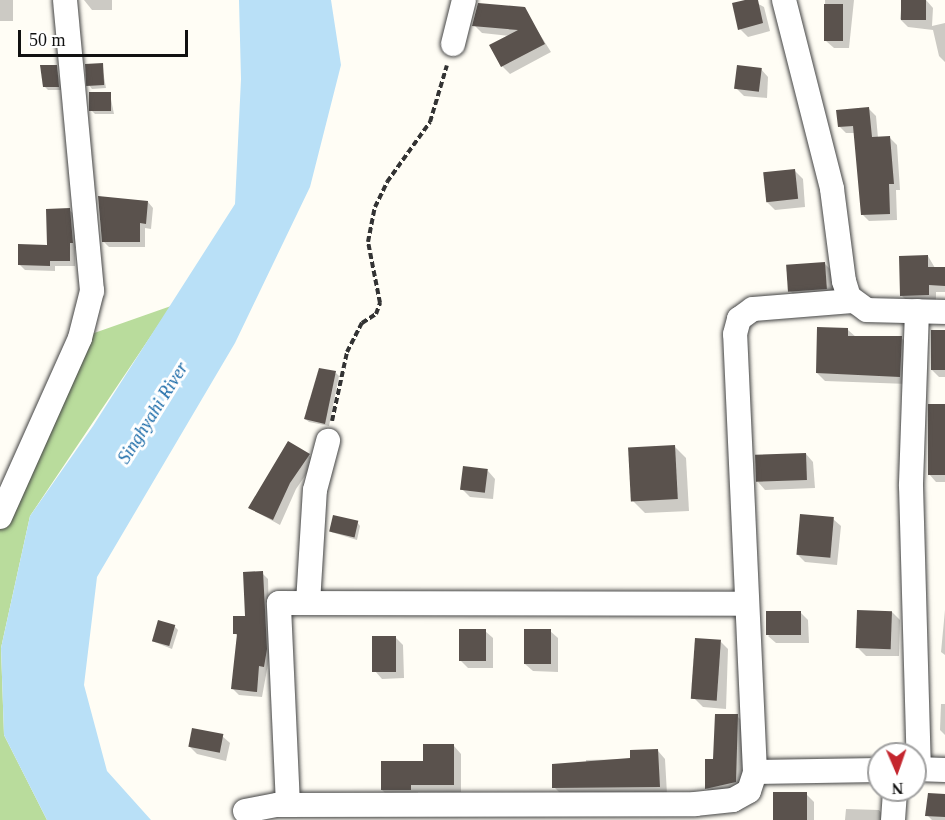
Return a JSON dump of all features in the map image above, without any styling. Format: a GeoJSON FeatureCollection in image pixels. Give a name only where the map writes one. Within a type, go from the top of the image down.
{"type":"FeatureCollection","features":[{"type":"Feature","properties":{"kind":"street"},"geometry":{"type":"LineString","coordinates":[[0,517],[80,338],[92,291],[65,0]]}},
{"type":"Feature","properties":{"kind":"street"},"geometry":{"type":"LineString","coordinates":[[453,44],[464,0]]}},
{"type":"Feature","properties":{"kind":"street"},"geometry":{"type":"LineString","coordinates":[[784,0],[832,189],[844,281],[853,301],[867,310],[945,312]]}},
{"type":"Feature","properties":{"kind":"street"},"geometry":{"type":"LineString","coordinates":[[245,811],[288,805],[695,804],[733,801],[749,791],[755,772],[745,604],[735,334],[739,320],[753,309],[853,301]]}},
{"type":"Feature","properties":{"kind":"street"},"geometry":{"type":"LineString","coordinates":[[916,742],[911,486],[917,311]]}},
{"type":"Feature","properties":{"kind":"street"},"geometry":{"type":"LineString","coordinates":[[308,603],[315,490],[328,441]]}},
{"type":"Feature","properties":{"kind":"street"},"geometry":{"type":"LineString","coordinates":[[288,805],[279,603],[745,604]]}},
{"type":"Feature","properties":{"kind":"street"},"geometry":{"type":"LineString","coordinates":[[927,769],[945,770]]}},
{"type":"Feature","properties":{"kind":"street"},"geometry":{"type":"LineString","coordinates":[[755,772],[867,770]]}},
{"type":"Feature","properties":{"kind":"street"},"geometry":{"type":"LineString","coordinates":[[893,820],[894,802]]}},
{"type":"Feature","properties":{"kind":"path"},"geometry":{"type":"LineString","coordinates":[[328,441],[347,352],[362,323],[376,314],[380,303],[368,242],[375,207],[387,182],[430,122],[453,44]]}},
{"type":"Feature","properties":{"kind":"green space"},"geometry":{"type":"Polygon","coordinates":[[[171,306],[30,516],[1,648],[4,735],[47,820],[0,820],[0,517],[80,338],[171,306]]]}},
{"type":"Feature","properties":{"kind":"water","name":"Singhyahi River"},"geometry":{"type":"Polygon","coordinates":[[[239,0],[331,0],[341,65],[310,187],[235,343],[97,577],[84,685],[107,771],[151,820],[47,820],[4,735],[1,648],[30,516],[93,426],[235,204],[241,79],[239,0]]]}},
{"type":"Feature","properties":{"kind":"building"},"geometry":{"type":"Polygon","coordinates":[[[758,0],[763,23],[738,30],[732,3],[758,0]]]}},
{"type":"Feature","properties":{"kind":"building"},"geometry":{"type":"Polygon","coordinates":[[[901,0],[926,0],[926,20],[901,20],[901,0]]]}},
{"type":"Feature","properties":{"kind":"building"},"geometry":{"type":"Polygon","coordinates":[[[478,3],[525,7],[545,44],[501,67],[489,45],[518,30],[472,26],[478,3]]]}},
{"type":"Feature","properties":{"kind":"building"},"geometry":{"type":"Polygon","coordinates":[[[824,4],[843,4],[843,41],[824,41],[824,4]]]}},
{"type":"Feature","properties":{"kind":"building"},"geometry":{"type":"Polygon","coordinates":[[[103,63],[104,85],[86,86],[85,64],[103,63]]]}},
{"type":"Feature","properties":{"kind":"building"},"geometry":{"type":"Polygon","coordinates":[[[40,65],[57,65],[59,87],[43,87],[40,65]]]}},
{"type":"Feature","properties":{"kind":"building"},"geometry":{"type":"Polygon","coordinates":[[[737,65],[762,68],[759,92],[734,89],[737,65]]]}},
{"type":"Feature","properties":{"kind":"building"},"geometry":{"type":"Polygon","coordinates":[[[89,92],[111,92],[111,111],[89,111],[89,92]]]}},
{"type":"Feature","properties":{"kind":"building"},"geometry":{"type":"Polygon","coordinates":[[[869,107],[872,137],[890,136],[894,184],[889,184],[890,214],[861,215],[853,126],[838,127],[836,110],[869,107]]]}},
{"type":"Feature","properties":{"kind":"building"},"geometry":{"type":"Polygon","coordinates":[[[795,169],[798,199],[766,202],[763,172],[795,169]]]}},
{"type":"Feature","properties":{"kind":"building"},"geometry":{"type":"Polygon","coordinates":[[[98,196],[148,201],[146,224],[140,223],[140,242],[102,242],[98,196]]]}},
{"type":"Feature","properties":{"kind":"building"},"geometry":{"type":"Polygon","coordinates":[[[70,208],[73,243],[70,243],[70,261],[50,261],[50,266],[18,265],[18,244],[47,245],[46,209],[70,208]]]}},
{"type":"Feature","properties":{"kind":"building"},"geometry":{"type":"Polygon","coordinates":[[[928,255],[928,267],[945,267],[945,286],[929,285],[929,295],[900,296],[899,256],[928,255]]]}},
{"type":"Feature","properties":{"kind":"building"},"geometry":{"type":"Polygon","coordinates":[[[825,262],[827,289],[788,292],[786,265],[825,262]]]}},
{"type":"Feature","properties":{"kind":"building"},"geometry":{"type":"Polygon","coordinates":[[[817,327],[848,328],[848,336],[902,336],[900,377],[816,373],[817,327]]]}},
{"type":"Feature","properties":{"kind":"building"},"geometry":{"type":"Polygon","coordinates":[[[931,330],[945,330],[945,370],[931,370],[931,330]]]}},
{"type":"Feature","properties":{"kind":"building"},"geometry":{"type":"Polygon","coordinates":[[[319,368],[336,371],[325,424],[304,419],[319,368]]]}},
{"type":"Feature","properties":{"kind":"building"},"geometry":{"type":"Polygon","coordinates":[[[928,404],[945,404],[945,475],[928,475],[928,404]]]}},
{"type":"Feature","properties":{"kind":"building"},"geometry":{"type":"Polygon","coordinates":[[[288,441],[310,454],[290,483],[273,520],[248,508],[288,441]]]}},
{"type":"Feature","properties":{"kind":"building"},"geometry":{"type":"Polygon","coordinates":[[[675,445],[678,499],[631,501],[628,447],[675,445]]]}},
{"type":"Feature","properties":{"kind":"building"},"geometry":{"type":"Polygon","coordinates":[[[806,453],[807,480],[756,482],[755,455],[806,453]]]}},
{"type":"Feature","properties":{"kind":"building"},"geometry":{"type":"Polygon","coordinates":[[[463,466],[488,469],[485,493],[460,490],[463,466]]]}},
{"type":"Feature","properties":{"kind":"building"},"geometry":{"type":"Polygon","coordinates":[[[800,514],[834,517],[830,558],[796,555],[800,514]]]}},
{"type":"Feature","properties":{"kind":"building"},"geometry":{"type":"Polygon","coordinates":[[[333,515],[358,521],[355,537],[329,532],[333,515]]]}},
{"type":"Feature","properties":{"kind":"building"},"geometry":{"type":"Polygon","coordinates":[[[263,571],[267,649],[264,667],[259,666],[257,692],[231,689],[237,634],[233,634],[233,616],[245,616],[243,572],[263,571]]]}},
{"type":"Feature","properties":{"kind":"building"},"geometry":{"type":"Polygon","coordinates":[[[857,610],[892,611],[891,649],[856,648],[857,610]]]}},
{"type":"Feature","properties":{"kind":"building"},"geometry":{"type":"Polygon","coordinates":[[[766,611],[801,611],[801,635],[766,635],[766,611]]]}},
{"type":"Feature","properties":{"kind":"building"},"geometry":{"type":"Polygon","coordinates":[[[158,620],[175,625],[169,646],[152,641],[158,620]]]}},
{"type":"Feature","properties":{"kind":"building"},"geometry":{"type":"Polygon","coordinates":[[[459,629],[486,629],[486,661],[459,661],[459,629]]]}},
{"type":"Feature","properties":{"kind":"building"},"geometry":{"type":"Polygon","coordinates":[[[524,629],[551,629],[551,664],[524,664],[524,629]]]}},
{"type":"Feature","properties":{"kind":"building"},"geometry":{"type":"Polygon","coordinates":[[[372,636],[396,636],[396,672],[372,672],[372,636]]]}},
{"type":"Feature","properties":{"kind":"building"},"geometry":{"type":"Polygon","coordinates":[[[695,638],[721,640],[717,701],[691,699],[695,638]]]}},
{"type":"Feature","properties":{"kind":"building"},"geometry":{"type":"Polygon","coordinates":[[[715,714],[738,714],[736,782],[705,789],[705,759],[713,759],[715,714]]]}},
{"type":"Feature","properties":{"kind":"building"},"geometry":{"type":"Polygon","coordinates":[[[192,728],[223,734],[220,753],[188,747],[192,728]]]}},
{"type":"Feature","properties":{"kind":"building"},"geometry":{"type":"Polygon","coordinates":[[[423,744],[454,744],[454,785],[411,785],[411,790],[381,790],[381,761],[423,761],[423,744]]]}},
{"type":"Feature","properties":{"kind":"building"},"geometry":{"type":"Polygon","coordinates":[[[658,749],[660,787],[552,788],[552,764],[630,758],[630,750],[658,749]]]}},
{"type":"Feature","properties":{"kind":"building"},"geometry":{"type":"Polygon","coordinates":[[[773,792],[807,792],[807,820],[773,820],[773,792]]]}},
{"type":"Feature","properties":{"kind":"building"},"geometry":{"type":"Polygon","coordinates":[[[928,793],[945,794],[945,817],[925,816],[928,793]]]}}]}
